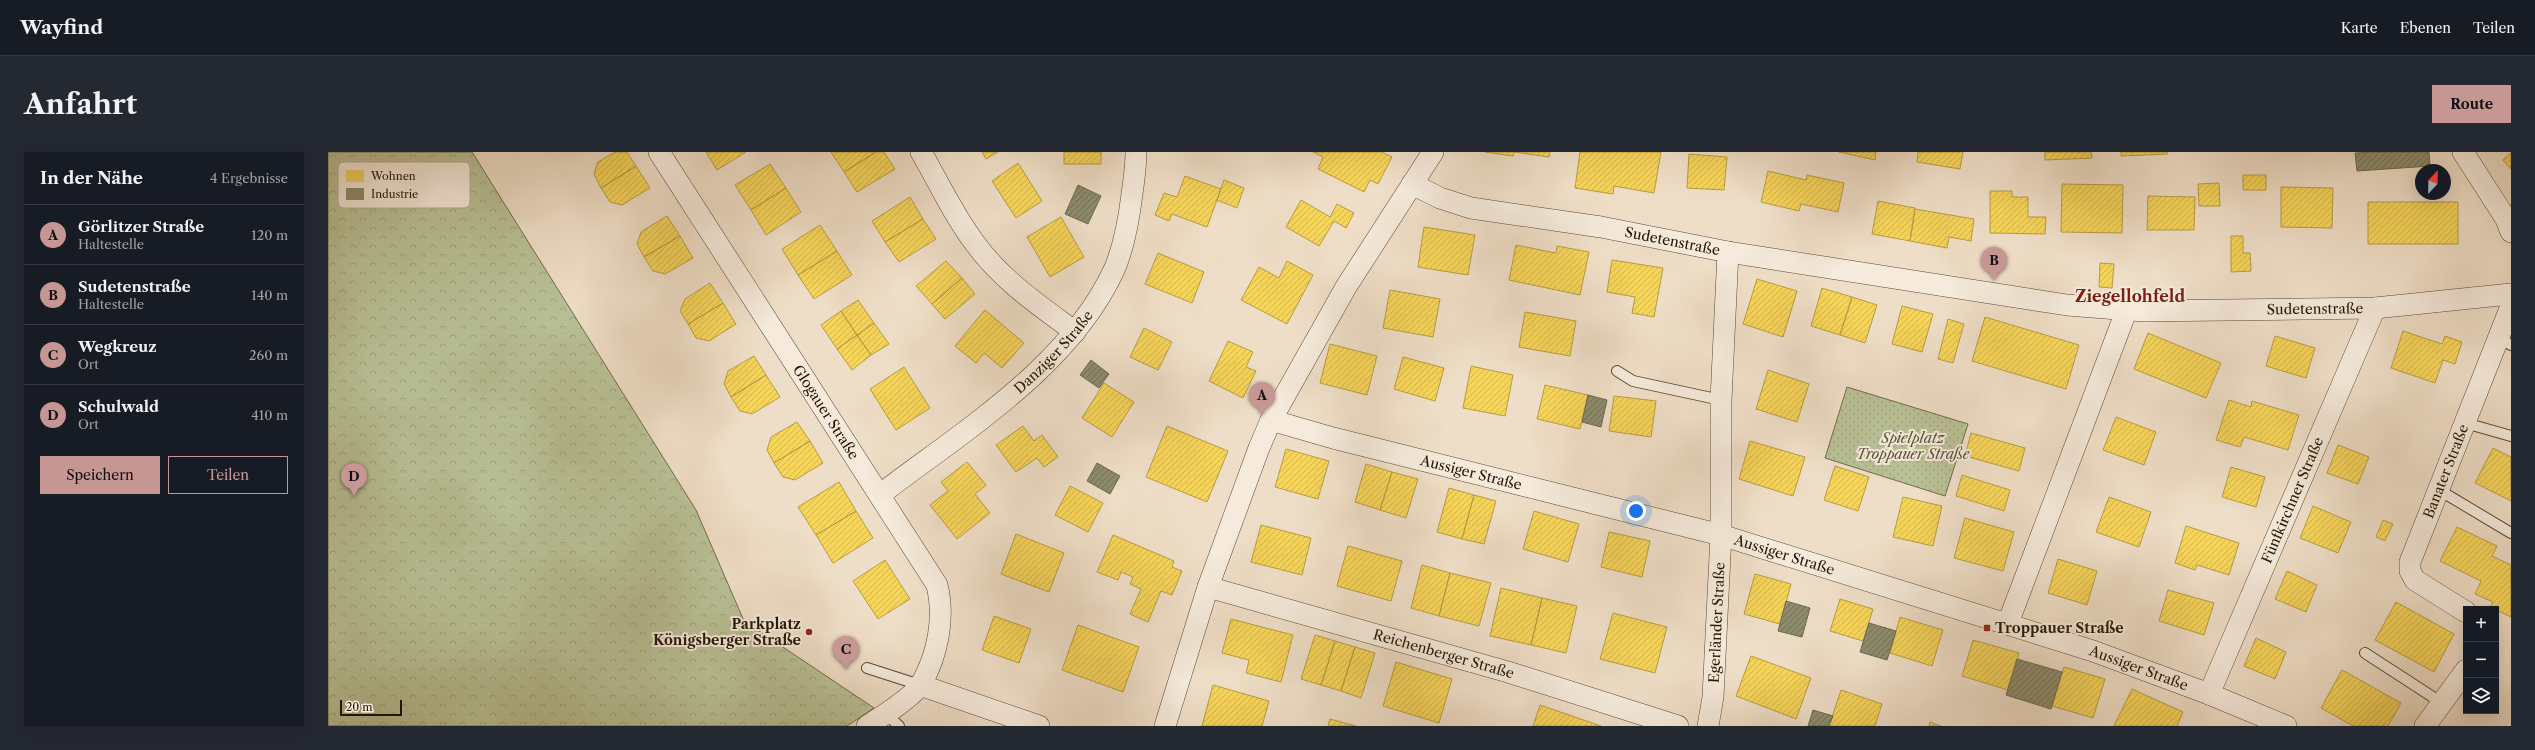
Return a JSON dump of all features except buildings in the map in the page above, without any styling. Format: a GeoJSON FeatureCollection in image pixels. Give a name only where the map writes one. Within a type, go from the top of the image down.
{"type":"FeatureCollection","features":[{"type":"Feature","properties":{"kind":"street","name":"Glogauer Straße"},"geometry":{"type":"LineString","coordinates":[[659,152],[818,400],[932,574],[940,597],[941,621],[930,663],[920,685]]}},
{"type":"Feature","properties":{"kind":"street"},"geometry":{"type":"LineString","coordinates":[[921,152],[976,246],[1001,274],[1033,301],[1075,332]]}},
{"type":"Feature","properties":{"kind":"street","name":"Danziger Straße"},"geometry":{"type":"LineString","coordinates":[[881,494],[1020,388],[1075,332],[1096,303],[1114,269],[1124,239],[1130,206],[1136,152]]}},
{"type":"Feature","properties":{"kind":"street"},"geometry":{"type":"LineString","coordinates":[[1165,726],[1208,587],[1231,519],[1271,420],[1346,287],[1433,152]]}},
{"type":"Feature","properties":{"kind":"street"},"geometry":{"type":"LineString","coordinates":[[2463,152],[2498,206],[2511,232]]}},
{"type":"Feature","properties":{"kind":"street","name":"Sudetenstraße"},"geometry":{"type":"LineString","coordinates":[[1412,184],[1440,198],[1471,208],[1601,227],[1728,252],[2059,304],[2127,310],[2375,308],[2511,294]]}},
{"type":"Feature","properties":{"kind":"street","name":"Egerländer Straße"},"geometry":{"type":"LineString","coordinates":[[1708,726],[1713,697],[1721,535],[1721,400],[1728,252]]}},
{"type":"Feature","properties":{"kind":"street","name":"Banater Straße"},"geometry":{"type":"LineString","coordinates":[[2463,610],[2425,588],[2415,580],[2410,571],[2410,562],[2465,423],[2505,341],[2511,306]]}},
{"type":"Feature","properties":{"kind":"street","name":"Fünfkirchner Straße"},"geometry":{"type":"LineString","coordinates":[[2209,694],[2375,308]]}},
{"type":"Feature","properties":{"kind":"street"},"geometry":{"type":"LineString","coordinates":[[2008,623],[2127,310]]}},
{"type":"Feature","properties":{"kind":"street","name":"Aussiger Straße"},"geometry":{"type":"LineString","coordinates":[[1271,420],[1333,438],[1721,535],[2008,623],[2093,651],[2209,694],[2286,726]]}},
{"type":"Feature","properties":{"kind":"street","name":"Reichenberger Straße"},"geometry":{"type":"LineString","coordinates":[[1208,587],[1321,617],[1508,672],[1678,726]]}},
{"type":"Feature","properties":{"kind":"street"},"geometry":{"type":"LineString","coordinates":[[2425,726],[2463,674]]}},
{"type":"Feature","properties":{"kind":"street"},"geometry":{"type":"LineString","coordinates":[[868,726],[893,720],[920,685],[1039,726]]}},
{"type":"Feature","properties":{"kind":"lane"},"geometry":{"type":"LineString","coordinates":[[1617,372],[1633,381],[1721,400]]}},
{"type":"Feature","properties":{"kind":"lane"},"geometry":{"type":"LineString","coordinates":[[2465,423],[2511,436]]}},
{"type":"Feature","properties":{"kind":"lane"},"geometry":{"type":"LineString","coordinates":[[2439,490],[2511,533]]}},
{"type":"Feature","properties":{"kind":"lane"},"geometry":{"type":"LineString","coordinates":[[2364,653],[2442,703]]}},
{"type":"Feature","properties":{"kind":"lane"},"geometry":{"type":"LineString","coordinates":[[867,668],[920,685]]}},
{"type":"Feature","properties":{"kind":"green space"},"geometry":{"type":"Polygon","coordinates":[[[328,152],[472,152],[696,510],[744,621],[874,708],[847,726],[328,726],[328,152]]]}},
{"type":"Feature","properties":{"kind":"green space","name":"Spielplatz Troppauer Straße"},"geometry":{"type":"Polygon","coordinates":[[[1847,387],[1968,424],[1945,496],[1825,458],[1847,387]]]}},
{"type":"Feature","properties":{"kind":"place","name":"Sudetenstraße"},"geometry":{"type":"Point","coordinates":[1994,280]}},
{"type":"Feature","properties":{"kind":"place","name":"Görlitzer Straße"},"geometry":{"type":"Point","coordinates":[1262,415]}},
{"type":"Feature","properties":{"kind":"place","name":"Schulwald"},"geometry":{"type":"Point","coordinates":[354,496]}},
{"type":"Feature","properties":{"kind":"place","name":"Troppauer Straße"},"geometry":{"type":"Point","coordinates":[1987,628]}},
{"type":"Feature","properties":{"kind":"place","name":"Parkplatz Königsberger Straße"},"geometry":{"type":"Point","coordinates":[809,632]}},
{"type":"Feature","properties":{"kind":"place","name":"Wegkreuz"},"geometry":{"type":"Point","coordinates":[846,669]}},
{"type":"Feature","properties":{"kind":"district","name":"Ziegellohfeld"},"geometry":{"type":"Point","coordinates":[2130,296]}}]}
